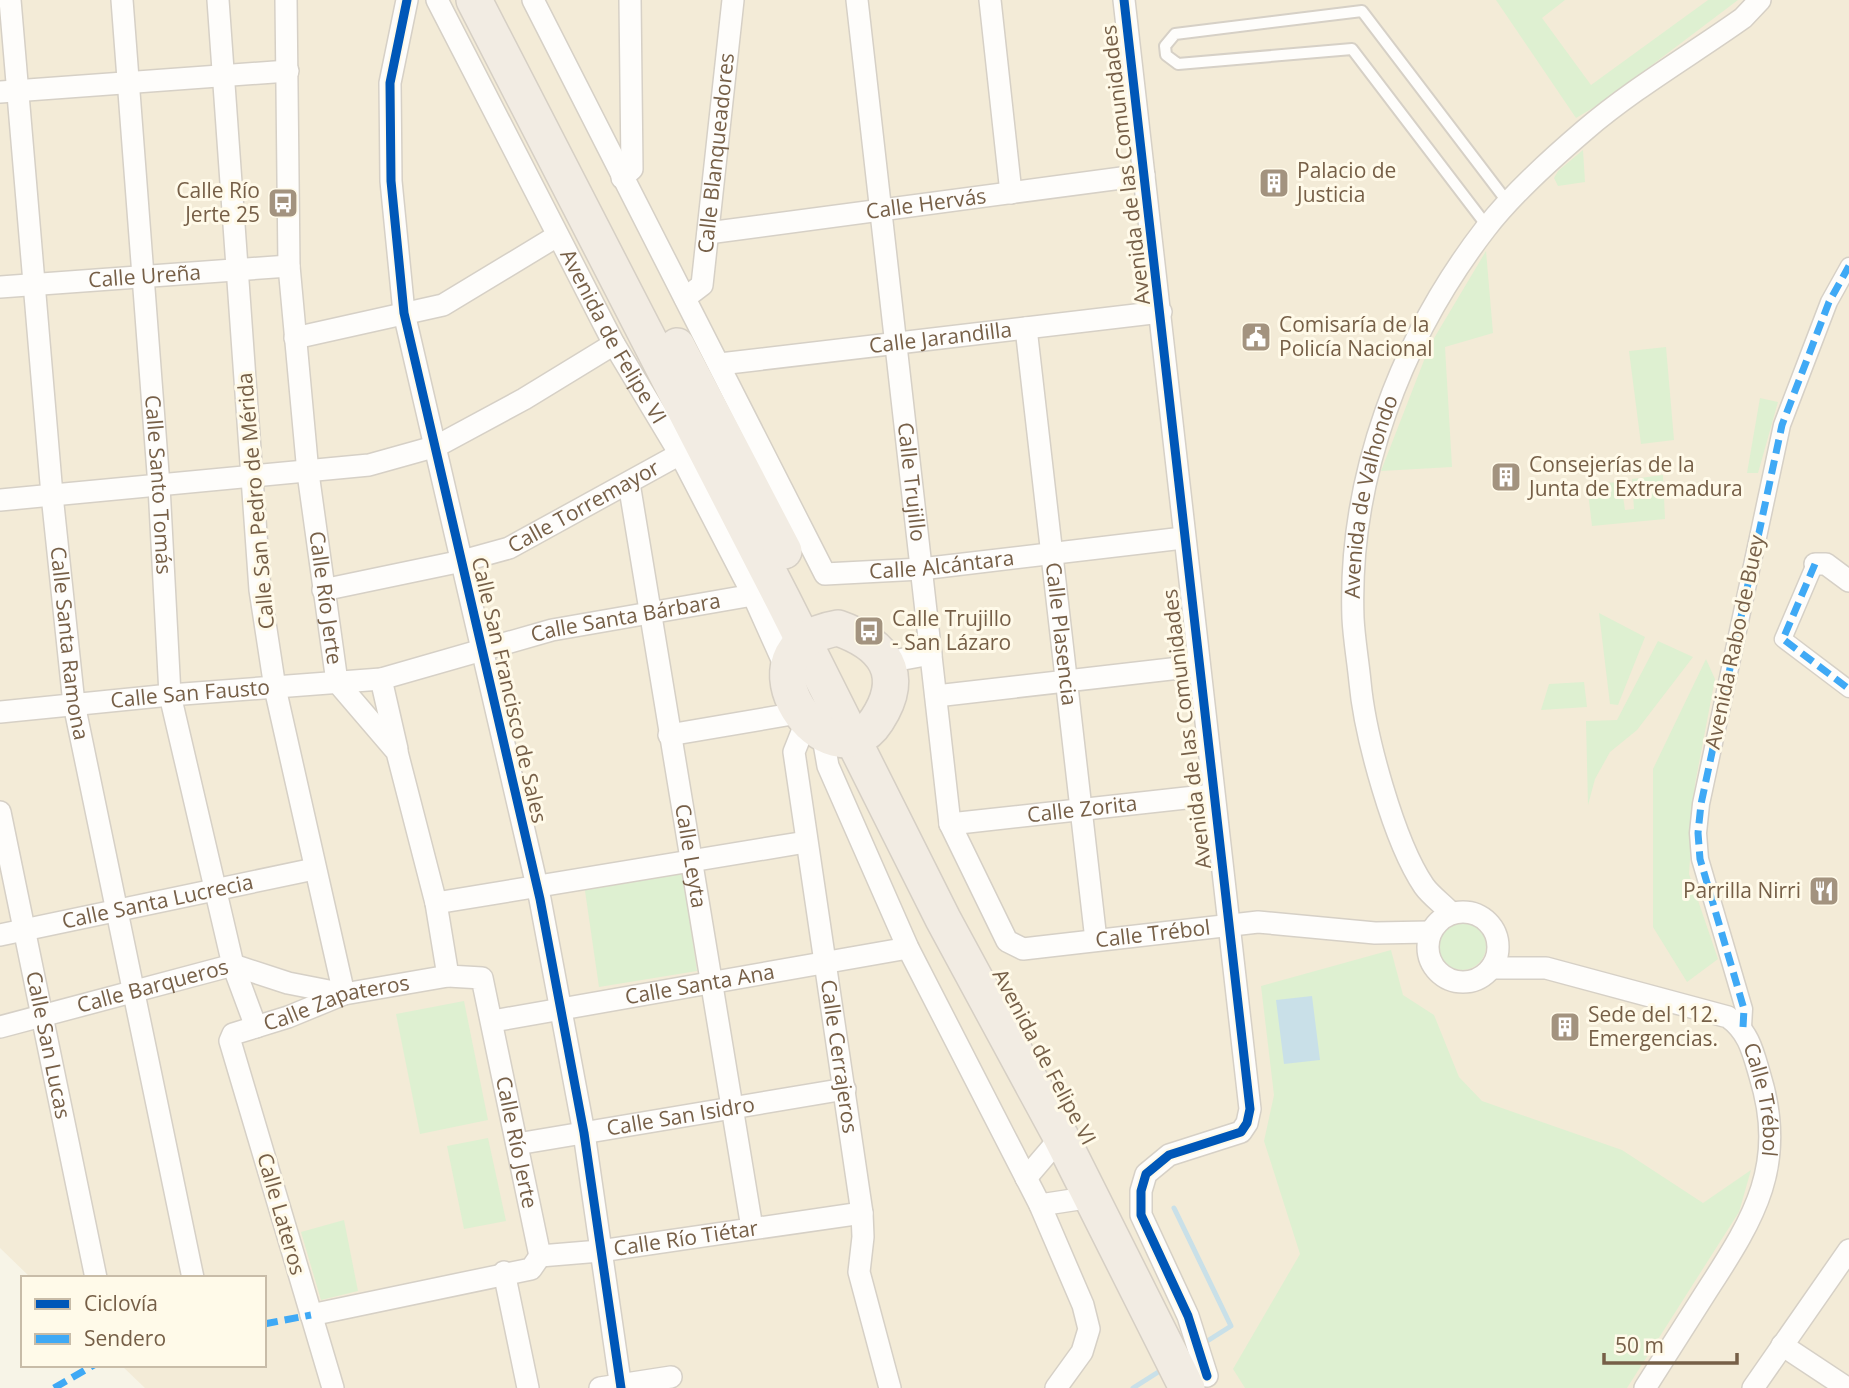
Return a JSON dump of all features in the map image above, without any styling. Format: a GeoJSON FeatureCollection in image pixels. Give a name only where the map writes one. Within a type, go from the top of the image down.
{"type":"FeatureCollection","features":[{"type":"Feature","properties":{"kind":"highway","name":"Avenida de Felipe VI"},"geometry":{"type":"LineString","coordinates":[[474,0],[814,636]]}},
{"type":"Feature","properties":{"kind":"highway"},"geometry":{"type":"LineString","coordinates":[[501,0],[618,237],[737,456],[814,636],[830,727]]}},
{"type":"Feature","properties":{"kind":"highway"},"geometry":{"type":"LineString","coordinates":[[838,628],[861,636],[874,645],[887,662],[891,676],[887,705],[830,727],[790,699],[788,673],[814,636],[838,628]]}},
{"type":"Feature","properties":{"kind":"highway","name":"Avenida de Felipe VI"},"geometry":{"type":"LineString","coordinates":[[830,727],[943,919],[1092,1197],[1192,1368]]}},
{"type":"Feature","properties":{"kind":"highway","name":"Avenida de Felipe VI"},"geometry":{"type":"LineString","coordinates":[[830,727],[945,876],[1062,1088],[1192,1368]]}},
{"type":"Feature","properties":{"kind":"street","name":"Calle Santa Ramona"},"geometry":{"type":"LineString","coordinates":[[10,0],[8,91],[35,283],[52,495],[74,704],[194,1276]]}},
{"type":"Feature","properties":{"kind":"street","name":"Calle Santo Tomás"},"geometry":{"type":"LineString","coordinates":[[122,0],[159,486],[170,695],[233,965],[256,1027]]}},
{"type":"Feature","properties":{"kind":"street","name":"Calle San Pedro de Mérida"},"geometry":{"type":"LineString","coordinates":[[218,0],[260,590],[275,688],[344,994]]}},
{"type":"Feature","properties":{"kind":"street","name":"Calle Río Jerte"},"geometry":{"type":"LineString","coordinates":[[286,0],[289,266],[308,473],[337,682],[397,751],[436,903],[448,976],[482,978],[540,1256]]}},
{"type":"Feature","properties":{"kind":"street","name":"Calle San Francisco de Sales"},"geometry":{"type":"LineString","coordinates":[[407,0],[390,83],[391,181],[404,313],[463,561],[561,1010],[584,1133],[614,1387]]}},
{"type":"Feature","properties":{"kind":"street","name":"Avenida de Felipe VI"},"geometry":{"type":"LineString","coordinates":[[438,0],[614,345],[680,454],[752,595],[788,673]]}},
{"type":"Feature","properties":{"kind":"street"},"geometry":{"type":"LineString","coordinates":[[533,0],[622,178],[720,364]]}},
{"type":"Feature","properties":{"kind":"street"},"geometry":{"type":"LineString","coordinates":[[622,178],[632,169],[630,0]]}},
{"type":"Feature","properties":{"kind":"street","name":"Calle Blanqueadores"},"geometry":{"type":"LineString","coordinates":[[685,298],[702,285],[733,0]]}},
{"type":"Feature","properties":{"kind":"street","name":"Calle Trujillo"},"geometry":{"type":"LineString","coordinates":[[857,0],[950,824],[1007,941],[1014,946]]}},
{"type":"Feature","properties":{"kind":"street"},"geometry":{"type":"LineString","coordinates":[[990,0],[1011,193]]}},
{"type":"Feature","properties":{"kind":"street","name":"Avenida de las Comunidades"},"geometry":{"type":"LineString","coordinates":[[1124,0],[1161,312],[1197,666],[1250,1109],[1247,1123],[1241,1132],[1169,1155],[1146,1174],[1141,1191],[1141,1215],[1188,1316],[1192,1368]]}},
{"type":"Feature","properties":{"kind":"street","name":"Avenida de Valhondo"},"geometry":{"type":"LineString","coordinates":[[1439,923],[1408,854],[1385,793],[1363,712],[1353,617],[1362,502],[1376,441],[1400,372],[1442,290],[1488,226],[1587,128],[1744,18],[1760,0]]}},
{"type":"Feature","properties":{"kind":"street"},"geometry":{"type":"LineString","coordinates":[[8,91],[288,71]]}},
{"type":"Feature","properties":{"kind":"street","name":"Calle Hervás"},"geometry":{"type":"LineString","coordinates":[[708,233],[1144,175]]}},
{"type":"Feature","properties":{"kind":"street"},"geometry":{"type":"LineString","coordinates":[[295,338],[443,306],[557,236]]}},
{"type":"Feature","properties":{"kind":"street","name":"Calle Ureña"},"geometry":{"type":"LineString","coordinates":[[0,287],[289,266]]}},
{"type":"Feature","properties":{"kind":"street","name":"Avenida Rabo de Buey"},"geometry":{"type":"LineString","coordinates":[[1743,1027],[1744,1009],[1700,859],[1698,833],[1701,804],[1782,425],[1829,302],[1849,266]]}},
{"type":"Feature","properties":{"kind":"street","name":"Calle Jarandilla"},"geometry":{"type":"LineString","coordinates":[[720,364],[1161,312]]}},
{"type":"Feature","properties":{"kind":"street","name":"Calle Plasencia"},"geometry":{"type":"LineString","coordinates":[[1026,328],[1096,940]]}},
{"type":"Feature","properties":{"kind":"street"},"geometry":{"type":"LineString","coordinates":[[0,500],[308,473],[369,465],[436,446],[524,399],[614,345]]}},
{"type":"Feature","properties":{"kind":"street","name":"Calle Alcántara"},"geometry":{"type":"LineString","coordinates":[[720,364],[825,574],[921,569],[1183,538]]}},
{"type":"Feature","properties":{"kind":"street","name":"Calle Torremayor"},"geometry":{"type":"LineString","coordinates":[[323,590],[463,561],[509,548],[680,454]]}},
{"type":"Feature","properties":{"kind":"street","name":"Calle Leyta"},"geometry":{"type":"LineString","coordinates":[[629,483],[648,613],[713,983],[752,1228]]}},
{"type":"Feature","properties":{"kind":"street"},"geometry":{"type":"LineString","coordinates":[[1847,574],[1826,565],[1815,564],[1783,639],[1849,689]]}},
{"type":"Feature","properties":{"kind":"street","name":"Calle Santa Bárbara"},"geometry":{"type":"LineString","coordinates":[[337,682],[381,679],[552,630],[752,595]]}},
{"type":"Feature","properties":{"kind":"street"},"geometry":{"type":"LineString","coordinates":[[887,662],[931,654]]}},
{"type":"Feature","properties":{"kind":"street"},"geometry":{"type":"LineString","coordinates":[[936,696],[1197,666]]}},
{"type":"Feature","properties":{"kind":"street"},"geometry":{"type":"LineString","coordinates":[[381,679],[397,751]]}},
{"type":"Feature","properties":{"kind":"street","name":"Calle San Fausto"},"geometry":{"type":"LineString","coordinates":[[0,712],[337,682]]}},
{"type":"Feature","properties":{"kind":"street"},"geometry":{"type":"LineString","coordinates":[[669,735],[830,727],[828,766],[908,948],[1040,1205],[1083,1305],[1089,1328],[1082,1352],[1055,1385]]}},
{"type":"Feature","properties":{"kind":"street","name":"Calle Cerrajeros"},"geometry":{"type":"LineString","coordinates":[[830,727],[794,752],[862,1213],[863,1237],[859,1272],[890,1388]]}},
{"type":"Feature","properties":{"kind":"street","name":"Calle Zorita"},"geometry":{"type":"LineString","coordinates":[[950,824],[1213,795]]}},
{"type":"Feature","properties":{"kind":"street","name":"Calle San Lucas"},"geometry":{"type":"LineString","coordinates":[[0,812],[96,1276]]}},
{"type":"Feature","properties":{"kind":"street"},"geometry":{"type":"LineString","coordinates":[[436,903],[806,842]]}},
{"type":"Feature","properties":{"kind":"street","name":"Calle Santa Lucrecia"},"geometry":{"type":"LineString","coordinates":[[0,935],[314,869]]}},
{"type":"Feature","properties":{"kind":"street"},"geometry":{"type":"LineString","coordinates":[[1469,912],[1479,915],[1494,930],[1497,940],[1498,950],[1491,968],[1473,981],[1456,981],[1438,972],[1428,954],[1439,923],[1469,912]]}},
{"type":"Feature","properties":{"kind":"street","name":"Calle Trébol"},"geometry":{"type":"LineString","coordinates":[[1014,946],[1023,949],[1228,924],[1278,922],[1375,933],[1428,954]]}},
{"type":"Feature","properties":{"kind":"street","name":"Calle Trébol"},"geometry":{"type":"LineString","coordinates":[[1375,933],[1439,923]]}},
{"type":"Feature","properties":{"kind":"street","name":"Calle Trébol"},"geometry":{"type":"LineString","coordinates":[[1497,940],[1546,968],[1728,1017],[1743,1027],[1762,1080],[1770,1129],[1769,1160],[1761,1196],[1748,1229],[1645,1388]]}},
{"type":"Feature","properties":{"kind":"street","name":"Calle Santa Ana"},"geometry":{"type":"LineString","coordinates":[[493,1021],[908,948]]}},
{"type":"Feature","properties":{"kind":"street","name":"Calle Barqueros"},"geometry":{"type":"LineString","coordinates":[[0,1027],[233,965],[288,983],[344,994]]}},
{"type":"Feature","properties":{"kind":"street","name":"Calle Trébol"},"geometry":{"type":"LineString","coordinates":[[1491,968],[1546,968]]}},
{"type":"Feature","properties":{"kind":"street","name":"Calle Zapateros"},"geometry":{"type":"LineString","coordinates":[[230,1041],[233,1034],[344,994],[448,976]]}},
{"type":"Feature","properties":{"kind":"street","name":"Calle Lateros"},"geometry":{"type":"LineString","coordinates":[[230,1041],[333,1388]]}},
{"type":"Feature","properties":{"kind":"street","name":"Calle San Isidro"},"geometry":{"type":"LineString","coordinates":[[517,1144],[845,1089]]}},
{"type":"Feature","properties":{"kind":"street"},"geometry":{"type":"LineString","coordinates":[[1026,1178],[1061,1137]]}},
{"type":"Feature","properties":{"kind":"street"},"geometry":{"type":"LineString","coordinates":[[1040,1205],[1092,1197]]}},
{"type":"Feature","properties":{"kind":"street","name":"Calle Río Tiétar"},"geometry":{"type":"LineString","coordinates":[[311,1315],[504,1272],[531,1269],[540,1256],[600,1251],[862,1213]]}},
{"type":"Feature","properties":{"kind":"street"},"geometry":{"type":"LineString","coordinates":[[1753,1388],[1849,1250]]}},
{"type":"Feature","properties":{"kind":"street"},"geometry":{"type":"LineString","coordinates":[[504,1272],[528,1388]]}},
{"type":"Feature","properties":{"kind":"street"},"geometry":{"type":"LineString","coordinates":[[1782,1345],[1847,1388]]}},
{"type":"Feature","properties":{"kind":"street"},"geometry":{"type":"LineString","coordinates":[[614,1387],[671,1377]]}},
{"type":"Feature","properties":{"kind":"lane"},"geometry":{"type":"LineString","coordinates":[[1488,226],[1352,49],[1178,64],[1166,55],[1165,46],[1175,34],[1362,11],[1509,204]]}},
{"type":"Feature","properties":{"kind":"shaded area"},"geometry":{"type":"Polygon","coordinates":[[[0,0],[1849,0],[1849,1388],[145,1388],[123,1367],[266,1367],[266,1276],[29,1276],[0,1248],[0,0]]]}},
{"type":"Feature","properties":{"kind":"green space"},"geometry":{"type":"Polygon","coordinates":[[[1496,0],[1565,0],[1542,18],[1591,85],[1708,0],[1738,0],[1603,102],[1576,118],[1496,0]]]}},
{"type":"Feature","properties":{"kind":"green space"},"geometry":{"type":"Polygon","coordinates":[[[1583,150],[1585,182],[1558,186],[1554,178],[1558,171],[1583,150]]]}},
{"type":"Feature","properties":{"kind":"green space"},"geometry":{"type":"Polygon","coordinates":[[[1486,251],[1493,333],[1445,347],[1452,467],[1381,471],[1430,345],[1486,251]]]}},
{"type":"Feature","properties":{"kind":"green space"},"geometry":{"type":"Polygon","coordinates":[[[1666,347],[1674,440],[1641,444],[1629,351],[1666,347]]]}},
{"type":"Feature","properties":{"kind":"green space"},"geometry":{"type":"Polygon","coordinates":[[[1760,398],[1778,402],[1758,473],[1747,473],[1760,398]]]}},
{"type":"Feature","properties":{"kind":"green space"},"geometry":{"type":"Polygon","coordinates":[[[1663,475],[1665,519],[1592,526],[1587,484],[1621,482],[1625,510],[1634,509],[1632,479],[1663,475]]]}},
{"type":"Feature","properties":{"kind":"green space"},"geometry":{"type":"Polygon","coordinates":[[[1599,613],[1645,637],[1618,705],[1610,704],[1599,613]]]}},
{"type":"Feature","properties":{"kind":"green space"},"geometry":{"type":"Polygon","coordinates":[[[1658,641],[1693,657],[1637,730],[1610,752],[1595,779],[1588,805],[1586,721],[1617,720],[1658,641]]]}},
{"type":"Feature","properties":{"kind":"green space"},"geometry":{"type":"Polygon","coordinates":[[[1706,659],[1715,679],[1695,784],[1689,874],[1718,959],[1687,982],[1653,927],[1653,769],[1706,659]]]}},
{"type":"Feature","properties":{"kind":"green space"},"geometry":{"type":"Polygon","coordinates":[[[1584,682],[1587,707],[1541,710],[1549,684],[1584,682]]]}},
{"type":"Feature","properties":{"kind":"green space"},"geometry":{"type":"Polygon","coordinates":[[[682,868],[697,971],[599,987],[584,884],[682,868]]]}},
{"type":"Feature","properties":{"kind":"green space"},"geometry":{"type":"Polygon","coordinates":[[[1462,922],[1479,929],[1486,946],[1479,963],[1462,970],[1445,963],[1438,946],[1445,929],[1462,922]]]}},
{"type":"Feature","properties":{"kind":"green space"},"geometry":{"type":"Polygon","coordinates":[[[1391,950],[1403,995],[1434,1015],[1459,1077],[1482,1101],[1622,1150],[1703,1203],[1751,1170],[1739,1212],[1627,1388],[1245,1388],[1233,1369],[1300,1254],[1264,1141],[1274,1095],[1261,986],[1391,950]]]}},
{"type":"Feature","properties":{"kind":"green space"},"geometry":{"type":"Polygon","coordinates":[[[464,1001],[488,1120],[420,1134],[396,1014],[464,1001]]]}},
{"type":"Feature","properties":{"kind":"green space"},"geometry":{"type":"Polygon","coordinates":[[[488,1138],[506,1221],[464,1229],[447,1146],[488,1138]]]}},
{"type":"Feature","properties":{"kind":"green space"},"geometry":{"type":"Polygon","coordinates":[[[344,1220],[358,1291],[321,1300],[301,1232],[344,1220]]]}},
{"type":"Feature","properties":{"kind":"water"},"geometry":{"type":"Polygon","coordinates":[[[1312,996],[1320,1060],[1284,1064],[1276,1000],[1312,996]]]}},
{"type":"Feature","properties":{"kind":"waterway"},"geometry":{"type":"LineString","coordinates":[[1174,1208],[1231,1326],[1201,1345]]}},
{"type":"Feature","properties":{"kind":"waterway"},"geometry":{"type":"LineString","coordinates":[[1133,1388],[1163,1369]]}},
{"type":"Feature","properties":{"kind":"marked path"},"geometry":{"type":"LineString","coordinates":[[1743,1027],[1744,1009],[1700,859],[1698,833],[1701,804],[1782,425],[1829,302],[1849,266]]}},
{"type":"Feature","properties":{"kind":"marked path"},"geometry":{"type":"LineString","coordinates":[[1815,564],[1783,639],[1849,689]]}},
{"type":"Feature","properties":{"kind":"marked path"},"geometry":{"type":"LineString","coordinates":[[266,1324],[311,1315]]}},
{"type":"Feature","properties":{"kind":"marked path"},"geometry":{"type":"LineString","coordinates":[[54,1388],[91,1367]]}},
{"type":"Feature","properties":{"kind":"cycle path"},"geometry":{"type":"LineString","coordinates":[[407,0],[390,83],[391,181],[404,313],[540,899],[584,1133],[621,1388]]}},
{"type":"Feature","properties":{"kind":"cycle path"},"geometry":{"type":"LineString","coordinates":[[1124,0],[1250,1109],[1247,1123],[1241,1132],[1169,1155],[1146,1174],[1141,1191],[1141,1215],[1188,1316],[1207,1376]]}},
{"type":"Feature","properties":{"kind":"place","name":"Palacio de Justicia"},"geometry":{"type":"Point","coordinates":[1274,183]}},
{"type":"Feature","properties":{"kind":"place","name":"Calle Río Jerte 25"},"geometry":{"type":"Point","coordinates":[283,203]}},
{"type":"Feature","properties":{"kind":"place","name":"Comisaría de la Policía Nacional"},"geometry":{"type":"Point","coordinates":[1256,337]}},
{"type":"Feature","properties":{"kind":"place","name":"Consejerías de la Junta de Extremadura"},"geometry":{"type":"Point","coordinates":[1506,477]}},
{"type":"Feature","properties":{"kind":"place","name":"Calle Trujillo - San Lázaro"},"geometry":{"type":"Point","coordinates":[869,631]}},
{"type":"Feature","properties":{"kind":"place","name":"Parrilla Nirri"},"geometry":{"type":"Point","coordinates":[1824,891]}},
{"type":"Feature","properties":{"kind":"place","name":"Sede del 112. Emergencias."},"geometry":{"type":"Point","coordinates":[1565,1027]}}]}
